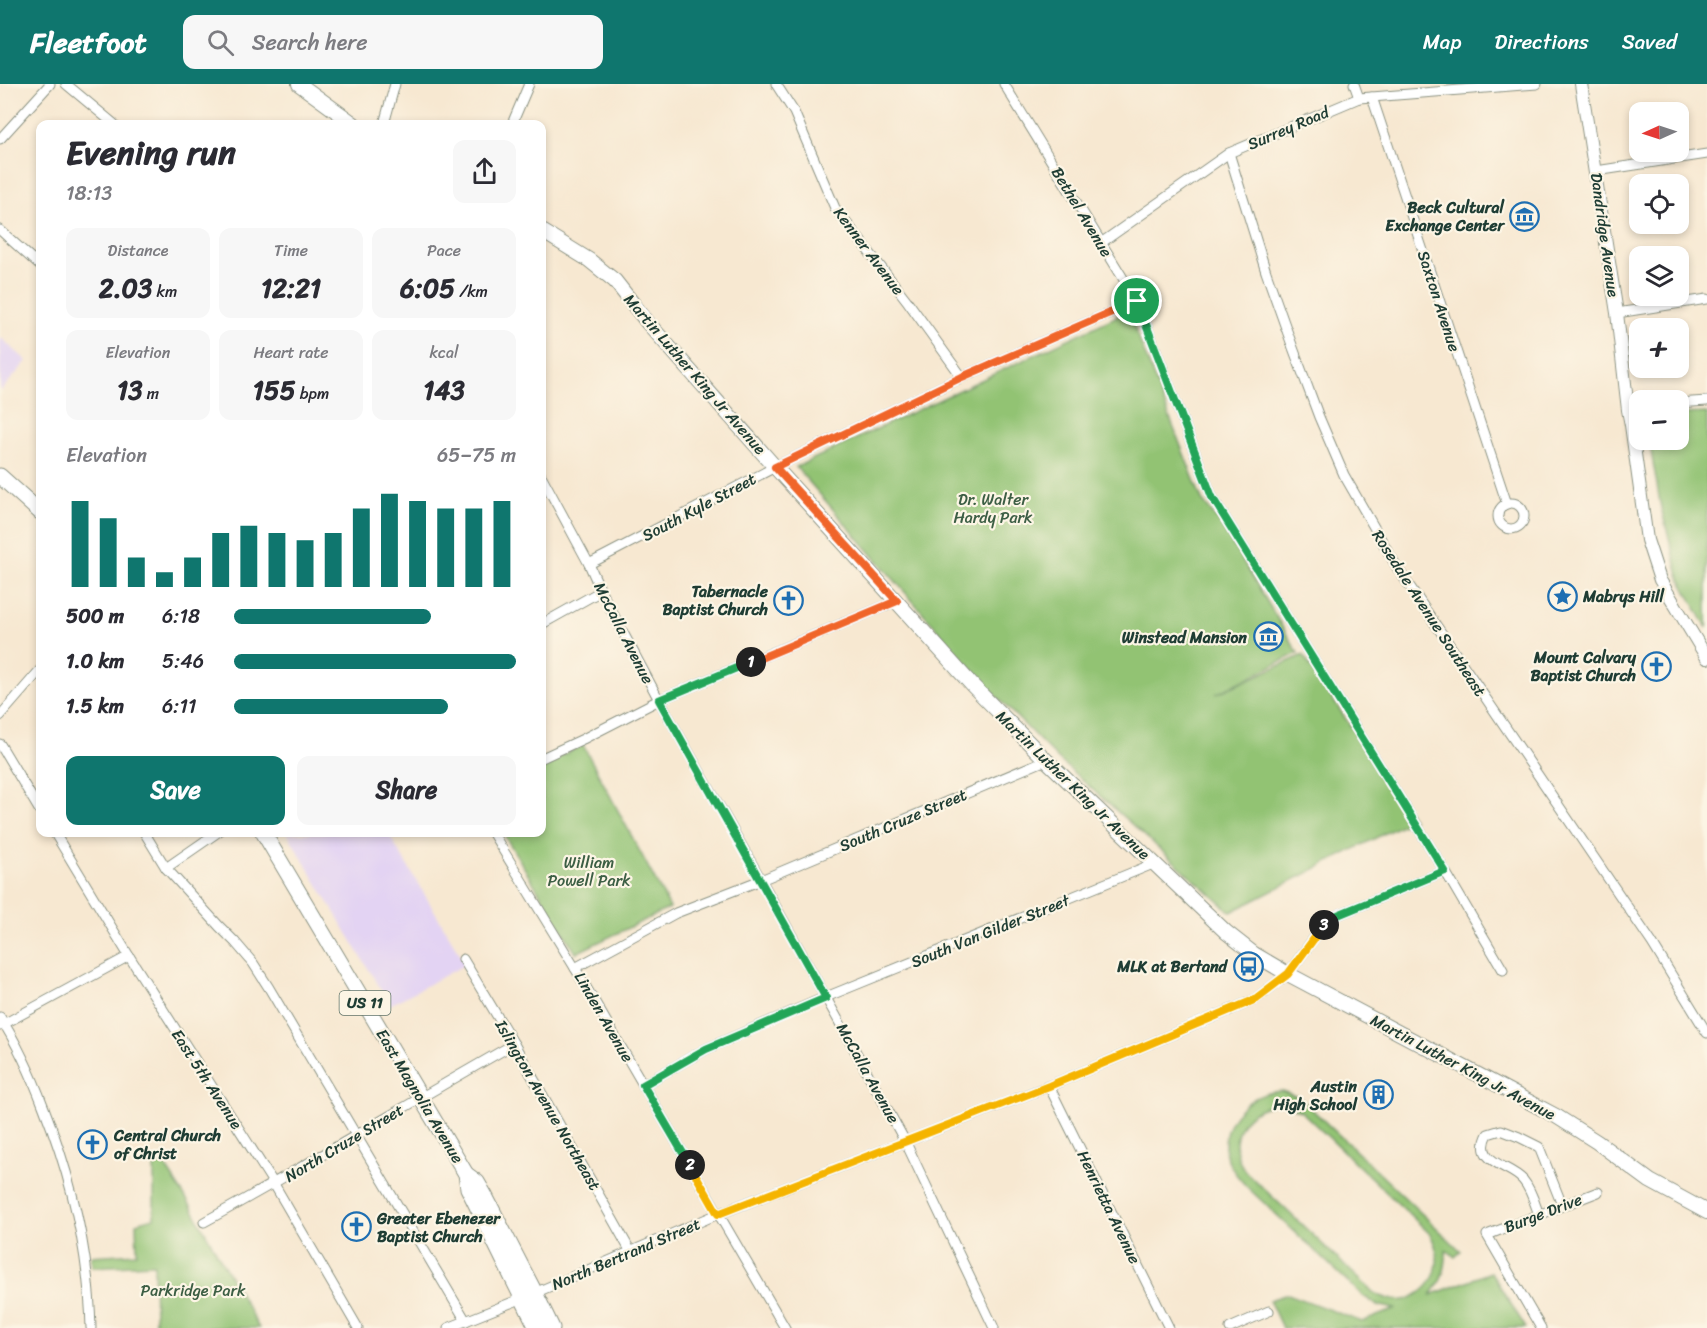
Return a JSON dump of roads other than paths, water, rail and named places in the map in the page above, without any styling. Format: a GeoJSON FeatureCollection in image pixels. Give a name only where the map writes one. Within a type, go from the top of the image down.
{"type":"FeatureCollection","features":[{"type":"Feature","properties":{"kind":"main road"},"geometry":{"type":"LineString","coordinates":[[304,86],[349,120]]}},
{"type":"Feature","properties":{"kind":"main road","name":"Martin Luther King Jr Avenue"},"geometry":{"type":"LineString","coordinates":[[546,233],[589,260],[615,281],[648,323],[775,467],[972,685],[1046,760],[1226,933],[1254,954],[1288,974],[1556,1116],[1597,1142],[1650,1181],[1707,1212]]}},
{"type":"Feature","properties":{"kind":"main road"},"geometry":{"type":"LineString","coordinates":[[0,476],[36,508]]}},
{"type":"Feature","properties":{"kind":"main road","name":"East Magnolia Avenue"},"geometry":{"type":"LineString","coordinates":[[266,837],[466,1174],[477,1182],[529,1296],[537,1328]]}},
{"type":"Feature","properties":{"kind":"main road","name":"East Magnolia Avenue"},"geometry":{"type":"LineString","coordinates":[[529,1296],[552,1328]]}},
{"type":"Feature","properties":{"kind":"street"},"geometry":{"type":"LineString","coordinates":[[0,140],[50,84]]}},
{"type":"Feature","properties":{"kind":"street"},"geometry":{"type":"LineString","coordinates":[[66,84],[109,120]]}},
{"type":"Feature","properties":{"kind":"street"},"geometry":{"type":"LineString","coordinates":[[385,120],[395,84]]}},
{"type":"Feature","properties":{"kind":"street"},"geometry":{"type":"LineString","coordinates":[[514,120],[529,84]]}},
{"type":"Feature","properties":{"kind":"street","name":"Kenner Avenue"},"geometry":{"type":"LineString","coordinates":[[776,84],[794,112],[835,208],[908,302],[962,377]]}},
{"type":"Feature","properties":{"kind":"street","name":"Bethel Avenue"},"geometry":{"type":"LineString","coordinates":[[1004,84],[1137,301],[1212,497],[1445,871],[1503,970]]}},
{"type":"Feature","properties":{"kind":"street"},"geometry":{"type":"LineString","coordinates":[[1354,84],[1359,98]]}},
{"type":"Feature","properties":{"kind":"street","name":"Surrey Road"},"geometry":{"type":"LineString","coordinates":[[1101,243],[1229,153],[1359,98],[1537,84]]}},
{"type":"Feature","properties":{"kind":"street","name":"Dandridge Avenue"},"geometry":{"type":"LineString","coordinates":[[1581,84],[1633,409],[1631,425],[1647,540],[1660,580],[1707,658]]}},
{"type":"Feature","properties":{"kind":"street","name":"Saxton Avenue"},"geometry":{"type":"LineString","coordinates":[[1372,97],[1507,504]]}},
{"type":"Feature","properties":{"kind":"street","name":"Rosedale Avenue Southeast"},"geometry":{"type":"LineString","coordinates":[[1229,153],[1266,272],[1292,345],[1319,417],[1349,484],[1398,569],[1652,943],[1707,1033]]}},
{"type":"Feature","properties":{"kind":"street"},"geometry":{"type":"LineString","coordinates":[[1596,171],[1707,154]]}},
{"type":"Feature","properties":{"kind":"street"},"geometry":{"type":"LineString","coordinates":[[0,230],[36,262]]}},
{"type":"Feature","properties":{"kind":"street"},"geometry":{"type":"LineString","coordinates":[[1617,313],[1707,299]]}},
{"type":"Feature","properties":{"kind":"street","name":"South Kyle Street"},"geometry":{"type":"LineString","coordinates":[[589,564],[775,467],[962,377],[1137,301]]}},
{"type":"Feature","properties":{"kind":"street"},"geometry":{"type":"LineString","coordinates":[[1689,402],[1707,401]]}},
{"type":"Feature","properties":{"kind":"street","name":"McCalla Avenue"},"geometry":{"type":"LineString","coordinates":[[546,484],[659,700],[906,1143],[994,1328]]}},
{"type":"Feature","properties":{"kind":"street"},"geometry":{"type":"LineString","coordinates":[[546,622],[601,591]]}},
{"type":"Feature","properties":{"kind":"street"},"geometry":{"type":"LineString","coordinates":[[546,756],[583,740],[659,700],[897,601]]}},
{"type":"Feature","properties":{"kind":"street"},"geometry":{"type":"LineString","coordinates":[[0,716],[36,675]]}},
{"type":"Feature","properties":{"kind":"street"},"geometry":{"type":"LineString","coordinates":[[0,744],[36,804]]}},
{"type":"Feature","properties":{"kind":"street","name":"South Cruze Street"},"geometry":{"type":"LineString","coordinates":[[761,880],[1046,760]]}},
{"type":"Feature","properties":{"kind":"street","name":"East 5th Avenue"},"geometry":{"type":"LineString","coordinates":[[57,837],[129,956],[274,1184],[358,1328]]}},
{"type":"Feature","properties":{"kind":"street"},"geometry":{"type":"LineString","coordinates":[[147,837],[165,868],[253,963],[466,1320]]}},
{"type":"Feature","properties":{"kind":"street"},"geometry":{"type":"LineString","coordinates":[[165,868],[211,837]]}},
{"type":"Feature","properties":{"kind":"street","name":"Linden Avenue"},"geometry":{"type":"LineString","coordinates":[[495,837],[575,968],[785,1328]]}},
{"type":"Feature","properties":{"kind":"street","name":"South Van Gilder Street"},"geometry":{"type":"LineString","coordinates":[[643,1085],[706,1049],[1153,864]]}},
{"type":"Feature","properties":{"kind":"street","name":"North Bertrand Street"},"geometry":{"type":"LineString","coordinates":[[448,1328],[529,1296],[718,1214],[1049,1086],[1254,1000],[1288,974],[1328,919],[1445,871]]}},
{"type":"Feature","properties":{"kind":"street"},"geometry":{"type":"LineString","coordinates":[[575,968],[676,913],[761,880]]}},
{"type":"Feature","properties":{"kind":"street"},"geometry":{"type":"LineString","coordinates":[[91,1328],[82,1235],[63,1158],[30,1072],[1,1022],[129,956]]}},
{"type":"Feature","properties":{"kind":"street","name":"Islington Avenue Northeast"},"geometry":{"type":"LineString","coordinates":[[463,959],[514,1044],[631,1252]]}},
{"type":"Feature","properties":{"kind":"street","name":"North Cruze Street"},"geometry":{"type":"LineString","coordinates":[[204,1222],[274,1184],[514,1044]]}},
{"type":"Feature","properties":{"kind":"street","name":"Henrietta Avenue"},"geometry":{"type":"LineString","coordinates":[[1049,1086],[1169,1328]]}},
{"type":"Feature","properties":{"kind":"street"},"geometry":{"type":"LineString","coordinates":[[1539,1215],[1522,1179],[1489,1158],[1484,1143],[1488,1134],[1501,1130],[1539,1147],[1562,1205]]}},
{"type":"Feature","properties":{"kind":"street","name":"Burge Drive"},"geometry":{"type":"LineString","coordinates":[[1541,1328],[1487,1235],[1598,1192]]}},
{"type":"Feature","properties":{"kind":"street"},"geometry":{"type":"LineString","coordinates":[[1230,1328],[1269,1311]]}},
{"type":"Feature","properties":{"kind":"place","name":"Beck Cultural Exchange Center"},"geometry":{"type":"Point","coordinates":[1525,216]}},
{"type":"Feature","properties":{"kind":"place","name":"Mabrys Hill"},"geometry":{"type":"Point","coordinates":[1562,596]}},
{"type":"Feature","properties":{"kind":"place","name":"Tabernacle Baptist Church"},"geometry":{"type":"Point","coordinates":[789,600]}},
{"type":"Feature","properties":{"kind":"place","name":"Winstead Mansion"},"geometry":{"type":"Point","coordinates":[1268,637]}},
{"type":"Feature","properties":{"kind":"place","name":"Mount Calvary Baptist Church"},"geometry":{"type":"Point","coordinates":[1657,666]}},
{"type":"Feature","properties":{"kind":"place","name":"MLK at Bertand"},"geometry":{"type":"Point","coordinates":[1248,966]}},
{"type":"Feature","properties":{"kind":"place","name":"Austin High School"},"geometry":{"type":"Point","coordinates":[1378,1095]}},
{"type":"Feature","properties":{"kind":"place","name":"Central Church of Christ"},"geometry":{"type":"Point","coordinates":[93,1144]}},
{"type":"Feature","properties":{"kind":"place","name":"Greater Ebenezer Baptist Church"},"geometry":{"type":"Point","coordinates":[356,1227]}},
{"type":"Feature","properties":{"kind":"park label","name":"Dr. Walter Hardy Park"},"geometry":{"type":"Point","coordinates":[993,508]}},
{"type":"Feature","properties":{"kind":"park label","name":"William Powell Park"},"geometry":{"type":"Point","coordinates":[589,871]}},
{"type":"Feature","properties":{"kind":"park label","name":"Parkridge Park"},"geometry":{"type":"Point","coordinates":[193,1290]}}]}
